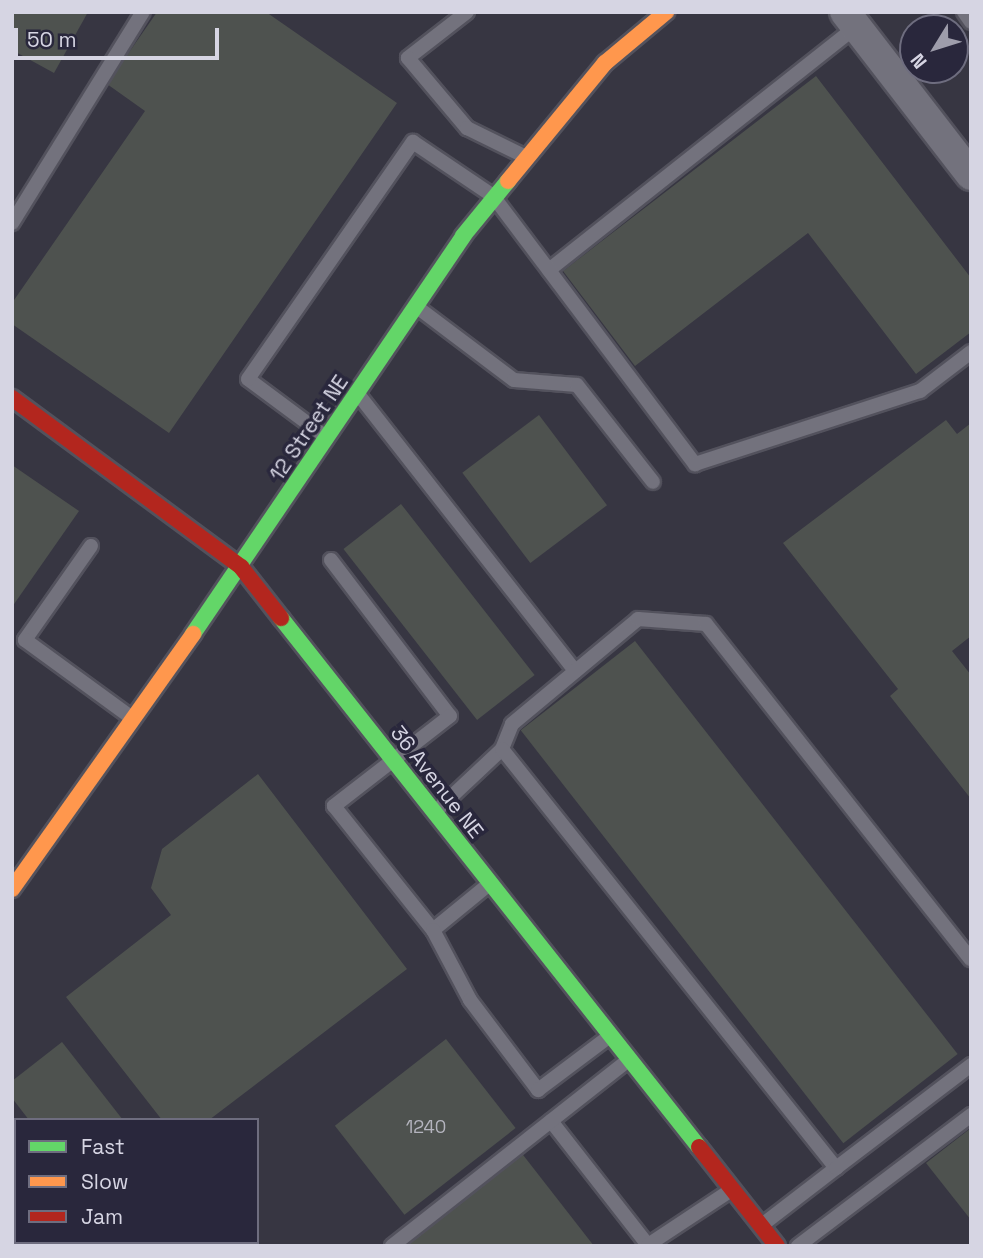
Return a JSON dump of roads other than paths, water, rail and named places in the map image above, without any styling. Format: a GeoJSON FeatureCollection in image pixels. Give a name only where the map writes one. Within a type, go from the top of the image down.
{"type":"FeatureCollection","features":[{"type":"Feature","properties":{"kind":"street","name":"12 Street NE"},"geometry":{"type":"LineString","coordinates":[[12,889],[241,567],[493,196],[605,62],[666,12]]}},
{"type":"Feature","properties":{"kind":"street"},"geometry":{"type":"LineString","coordinates":[[850,20],[966,160]]}},
{"type":"Feature","properties":{"kind":"street","name":"36 Avenue NE"},"geometry":{"type":"LineString","coordinates":[[12,398],[241,567],[777,1246]]}},
{"type":"Feature","properties":{"kind":"lane"},"geometry":{"type":"LineString","coordinates":[[12,223],[142,12]]}},
{"type":"Feature","properties":{"kind":"lane"},"geometry":{"type":"LineString","coordinates":[[467,12],[408,58],[467,128],[524,156]]}},
{"type":"Feature","properties":{"kind":"lane"},"geometry":{"type":"LineString","coordinates":[[964,12],[971,22]]}},
{"type":"Feature","properties":{"kind":"lane"},"geometry":{"type":"LineString","coordinates":[[549,270],[850,20]]}},
{"type":"Feature","properties":{"kind":"lane"},"geometry":{"type":"LineString","coordinates":[[327,438],[248,379],[413,142],[493,196],[695,464],[920,391],[971,352]]}},
{"type":"Feature","properties":{"kind":"lane"},"geometry":{"type":"LineString","coordinates":[[416,306],[514,380],[577,385],[653,482]]}},
{"type":"Feature","properties":{"kind":"lane"},"geometry":{"type":"LineString","coordinates":[[357,394],[575,671]]}},
{"type":"Feature","properties":{"kind":"lane"},"geometry":{"type":"LineString","coordinates":[[91,546],[25,640],[133,719]]}},
{"type":"Feature","properties":{"kind":"lane"},"geometry":{"type":"LineString","coordinates":[[331,560],[450,716],[334,806],[433,930],[470,1000],[538,1090],[611,1035]]}},
{"type":"Feature","properties":{"kind":"lane"},"geometry":{"type":"LineString","coordinates":[[435,812],[502,749],[512,724],[638,619],[706,624],[971,959]]}},
{"type":"Feature","properties":{"kind":"lane"},"geometry":{"type":"LineString","coordinates":[[502,749],[836,1168]]}},
{"type":"Feature","properties":{"kind":"lane"},"geometry":{"type":"LineString","coordinates":[[433,930],[490,883]]}},
{"type":"Feature","properties":{"kind":"lane"},"geometry":{"type":"LineString","coordinates":[[392,1246],[629,1059]]}},
{"type":"Feature","properties":{"kind":"lane"},"geometry":{"type":"LineString","coordinates":[[761,1226],[971,1065]]}},
{"type":"Feature","properties":{"kind":"lane"},"geometry":{"type":"LineString","coordinates":[[798,1246],[971,1115]]}},
{"type":"Feature","properties":{"kind":"lane"},"geometry":{"type":"LineString","coordinates":[[551,1121],[648,1245],[732,1189]]}}]}
